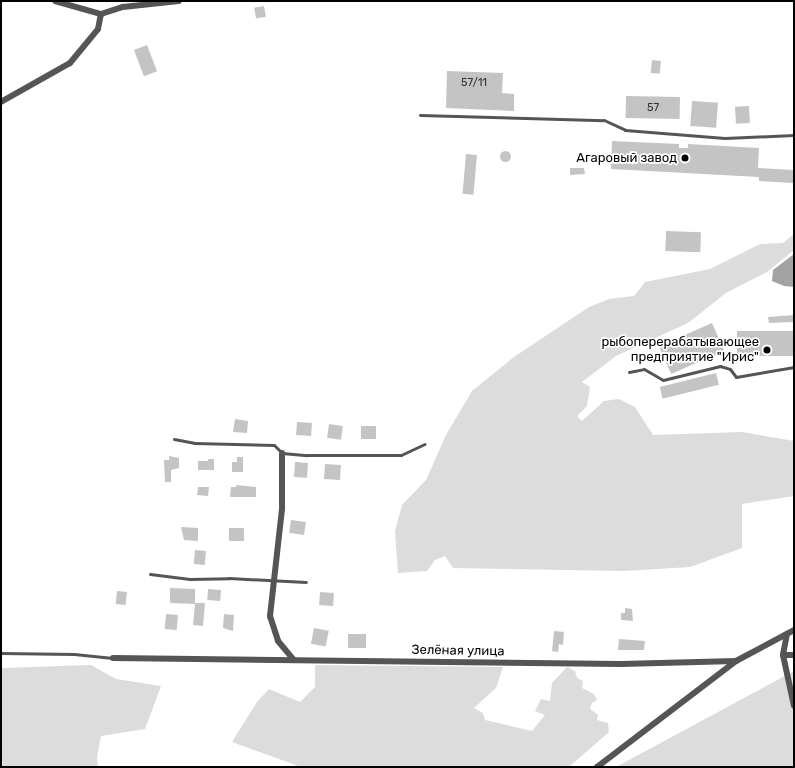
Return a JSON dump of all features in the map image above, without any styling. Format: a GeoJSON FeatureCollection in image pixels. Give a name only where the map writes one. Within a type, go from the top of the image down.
{"type":"FeatureCollection","features":[{"type":"Feature","properties":{"kind":"street"},"geometry":{"type":"LineString","coordinates":[[55,1],[101,14],[123,6],[179,1]]}},
{"type":"Feature","properties":{"kind":"street"},"geometry":{"type":"LineString","coordinates":[[1,102],[70,63],[98,29],[101,14]]}},
{"type":"Feature","properties":{"kind":"street"},"geometry":{"type":"LineString","coordinates":[[282,453],[282,509],[270,616],[278,641],[293,659]]}},
{"type":"Feature","properties":{"kind":"street","name":"Зелёная улица"},"geometry":{"type":"LineString","coordinates":[[113,658],[622,664],[736,661],[794,630]]}},
{"type":"Feature","properties":{"kind":"street"},"geometry":{"type":"LineString","coordinates":[[787,634],[783,655],[794,706]]}},
{"type":"Feature","properties":{"kind":"street"},"geometry":{"type":"LineString","coordinates":[[783,655],[794,655]]}},
{"type":"Feature","properties":{"kind":"street"},"geometry":{"type":"LineString","coordinates":[[597,767],[736,661]]}},
{"type":"Feature","properties":{"kind":"lane"},"geometry":{"type":"LineString","coordinates":[[420,115],[604,120],[625,130],[725,138],[794,135]]}},
{"type":"Feature","properties":{"kind":"lane"},"geometry":{"type":"LineString","coordinates":[[629,372],[644,368],[663,380],[720,366],[730,369],[736,377],[794,367]]}},
{"type":"Feature","properties":{"kind":"lane"},"geometry":{"type":"LineString","coordinates":[[174,439],[194,443],[274,445],[282,453],[401,455],[425,444]]}},
{"type":"Feature","properties":{"kind":"lane"},"geometry":{"type":"LineString","coordinates":[[150,574],[190,579],[274,579],[306,582]]}},
{"type":"Feature","properties":{"kind":"lane"},"geometry":{"type":"LineString","coordinates":[[1,653],[74,654],[113,658]]}},
{"type":"Feature","properties":{"kind":"shaded area"},"geometry":{"type":"Polygon","coordinates":[[[794,234],[794,250],[767,272],[726,293],[688,323],[616,356],[582,382],[590,387],[587,406],[577,416],[582,421],[604,401],[619,399],[635,407],[653,435],[742,432],[794,441],[794,496],[742,504],[742,548],[690,567],[624,571],[453,568],[445,556],[435,560],[427,571],[398,573],[395,531],[402,505],[426,480],[446,435],[472,391],[514,357],[589,307],[609,299],[634,296],[645,282],[710,269],[760,244],[783,243],[794,234]]]}},
{"type":"Feature","properties":{"kind":"shaded area"},"geometry":{"type":"Polygon","coordinates":[[[794,254],[794,287],[784,286],[772,281],[773,270],[794,254]]]}},
{"type":"Feature","properties":{"kind":"shaded area"},"geometry":{"type":"Polygon","coordinates":[[[91,665],[116,679],[161,686],[145,729],[101,736],[97,757],[98,767],[1,767],[1,668],[91,665]]]}},
{"type":"Feature","properties":{"kind":"shaded area"},"geometry":{"type":"Polygon","coordinates":[[[315,665],[503,667],[496,688],[474,708],[483,713],[485,720],[532,731],[545,715],[535,711],[541,699],[550,701],[552,683],[567,667],[575,671],[577,678],[583,681],[582,688],[594,694],[597,700],[592,703],[590,709],[598,715],[597,720],[608,723],[609,732],[569,767],[301,767],[232,742],[257,702],[269,689],[300,702],[315,687],[315,665]]]}},
{"type":"Feature","properties":{"kind":"shaded area"},"geometry":{"type":"Polygon","coordinates":[[[794,671],[794,767],[616,767],[794,671]]]}},
{"type":"Feature","properties":{"kind":"building"},"geometry":{"type":"Polygon","coordinates":[[[264,6],[266,17],[256,19],[254,8],[264,6]]]}},
{"type":"Feature","properties":{"kind":"building"},"geometry":{"type":"Polygon","coordinates":[[[147,45],[157,71],[144,76],[134,50],[147,45]]]}},
{"type":"Feature","properties":{"kind":"building"},"geometry":{"type":"Polygon","coordinates":[[[652,60],[661,61],[660,74],[651,73],[652,60]]]}},
{"type":"Feature","properties":{"kind":"building"},"geometry":{"type":"Polygon","coordinates":[[[447,71],[503,73],[502,93],[514,94],[514,111],[446,108],[447,71]]]}},
{"type":"Feature","properties":{"kind":"building"},"geometry":{"type":"Polygon","coordinates":[[[626,96],[680,97],[680,119],[626,118],[626,96]]]}},
{"type":"Feature","properties":{"kind":"building"},"geometry":{"type":"Polygon","coordinates":[[[692,101],[718,103],[716,128],[690,126],[692,101]]]}},
{"type":"Feature","properties":{"kind":"building"},"geometry":{"type":"Polygon","coordinates":[[[749,106],[750,123],[736,124],[735,107],[749,106]]]}},
{"type":"Feature","properties":{"kind":"building","name":"Агаровый завод"},"geometry":{"type":"Polygon","coordinates":[[[612,141],[679,144],[679,148],[688,148],[688,144],[759,148],[758,168],[794,170],[794,183],[759,181],[759,177],[611,169],[612,141]]]}},
{"type":"Feature","properties":{"kind":"building"},"geometry":{"type":"Polygon","coordinates":[[[503,151],[507,151],[509,152],[509,160],[503,161],[500,158],[500,154],[503,151]]]}},
{"type":"Feature","properties":{"kind":"building"},"geometry":{"type":"Polygon","coordinates":[[[466,154],[477,155],[473,195],[463,194],[466,154]]]}},
{"type":"Feature","properties":{"kind":"building"},"geometry":{"type":"Polygon","coordinates":[[[570,168],[584,168],[585,174],[570,175],[570,168]]]}},
{"type":"Feature","properties":{"kind":"building"},"geometry":{"type":"Polygon","coordinates":[[[666,231],[701,232],[700,252],[665,251],[666,231]]]}},
{"type":"Feature","properties":{"kind":"building"},"geometry":{"type":"Polygon","coordinates":[[[794,315],[794,322],[769,323],[768,317],[794,315]]]}},
{"type":"Feature","properties":{"kind":"building"},"geometry":{"type":"Polygon","coordinates":[[[712,323],[724,350],[671,374],[659,347],[712,323]]]}},
{"type":"Feature","properties":{"kind":"building","name":"рыбоперерабатывающее предприятие \"Ирис\""},"geometry":{"type":"Polygon","coordinates":[[[737,331],[794,331],[794,356],[737,356],[737,331]]]}},
{"type":"Feature","properties":{"kind":"building"},"geometry":{"type":"Polygon","coordinates":[[[716,373],[719,385],[663,399],[660,387],[716,373]]]}},
{"type":"Feature","properties":{"kind":"building"},"geometry":{"type":"Polygon","coordinates":[[[235,419],[248,421],[247,433],[233,432],[235,419]]]}},
{"type":"Feature","properties":{"kind":"building"},"geometry":{"type":"Polygon","coordinates":[[[297,422],[312,423],[311,436],[296,435],[297,422]]]}},
{"type":"Feature","properties":{"kind":"building"},"geometry":{"type":"Polygon","coordinates":[[[329,424],[343,426],[341,440],[327,438],[329,424]]]}},
{"type":"Feature","properties":{"kind":"building"},"geometry":{"type":"Polygon","coordinates":[[[361,426],[376,426],[376,439],[361,439],[361,426]]]}},
{"type":"Feature","properties":{"kind":"building"},"geometry":{"type":"Polygon","coordinates":[[[169,456],[179,458],[179,468],[171,470],[171,482],[165,482],[164,460],[169,460],[169,456]]]}},
{"type":"Feature","properties":{"kind":"building"},"geometry":{"type":"Polygon","coordinates":[[[237,457],[243,457],[243,472],[232,472],[232,462],[237,462],[237,457]]]}},
{"type":"Feature","properties":{"kind":"building"},"geometry":{"type":"Polygon","coordinates":[[[208,459],[214,459],[214,470],[198,470],[198,461],[208,461],[208,459]]]}},
{"type":"Feature","properties":{"kind":"building"},"geometry":{"type":"Polygon","coordinates":[[[295,462],[308,463],[307,478],[294,477],[295,462]]]}},
{"type":"Feature","properties":{"kind":"building"},"geometry":{"type":"Polygon","coordinates":[[[325,464],[341,465],[340,480],[324,479],[325,464]]]}},
{"type":"Feature","properties":{"kind":"building"},"geometry":{"type":"Polygon","coordinates":[[[236,485],[256,487],[256,497],[230,497],[231,487],[236,487],[236,485]]]}},
{"type":"Feature","properties":{"kind":"building"},"geometry":{"type":"Polygon","coordinates":[[[198,487],[209,487],[208,496],[197,495],[198,487]]]}},
{"type":"Feature","properties":{"kind":"building"},"geometry":{"type":"Polygon","coordinates":[[[291,520],[306,522],[304,535],[289,533],[291,520]]]}},
{"type":"Feature","properties":{"kind":"building"},"geometry":{"type":"Polygon","coordinates":[[[181,527],[198,528],[198,541],[184,540],[181,527]]]}},
{"type":"Feature","properties":{"kind":"building"},"geometry":{"type":"Polygon","coordinates":[[[229,528],[244,528],[244,541],[229,541],[229,528]]]}},
{"type":"Feature","properties":{"kind":"building"},"geometry":{"type":"Polygon","coordinates":[[[195,550],[206,551],[205,565],[194,564],[195,550]]]}},
{"type":"Feature","properties":{"kind":"building"},"geometry":{"type":"Polygon","coordinates":[[[170,588],[195,589],[195,603],[205,603],[203,626],[193,625],[195,604],[170,603],[170,588]]]}},
{"type":"Feature","properties":{"kind":"building"},"geometry":{"type":"Polygon","coordinates":[[[208,589],[221,590],[220,601],[207,600],[208,589]]]}},
{"type":"Feature","properties":{"kind":"building"},"geometry":{"type":"Polygon","coordinates":[[[117,591],[127,592],[126,605],[116,604],[117,591]]]}},
{"type":"Feature","properties":{"kind":"building"},"geometry":{"type":"Polygon","coordinates":[[[320,592],[334,593],[333,606],[319,605],[320,592]]]}},
{"type":"Feature","properties":{"kind":"building"},"geometry":{"type":"Polygon","coordinates":[[[625,608],[632,609],[633,621],[621,620],[621,613],[625,613],[625,608]]]}},
{"type":"Feature","properties":{"kind":"building"},"geometry":{"type":"Polygon","coordinates":[[[166,614],[178,615],[177,630],[165,629],[166,614]]]}},
{"type":"Feature","properties":{"kind":"building"},"geometry":{"type":"Polygon","coordinates":[[[224,614],[234,615],[233,631],[223,628],[224,614]]]}},
{"type":"Feature","properties":{"kind":"building"},"geometry":{"type":"Polygon","coordinates":[[[314,628],[329,631],[326,647],[311,644],[314,628]]]}},
{"type":"Feature","properties":{"kind":"building"},"geometry":{"type":"Polygon","coordinates":[[[554,631],[564,632],[563,645],[559,644],[558,652],[552,651],[554,631]]]}},
{"type":"Feature","properties":{"kind":"building"},"geometry":{"type":"Polygon","coordinates":[[[348,634],[366,634],[366,648],[348,648],[348,634]]]}},
{"type":"Feature","properties":{"kind":"building"},"geometry":{"type":"Polygon","coordinates":[[[619,639],[645,641],[644,650],[618,650],[619,639]]]}},
{"type":"Feature","properties":{"kind":"place","name":"Агаровый завод"},"geometry":{"type":"Point","coordinates":[685,158]}},
{"type":"Feature","properties":{"kind":"place","name":"рыбоперерабатывающее предприятие \"Ирис\""},"geometry":{"type":"Point","coordinates":[767,350]}}]}
